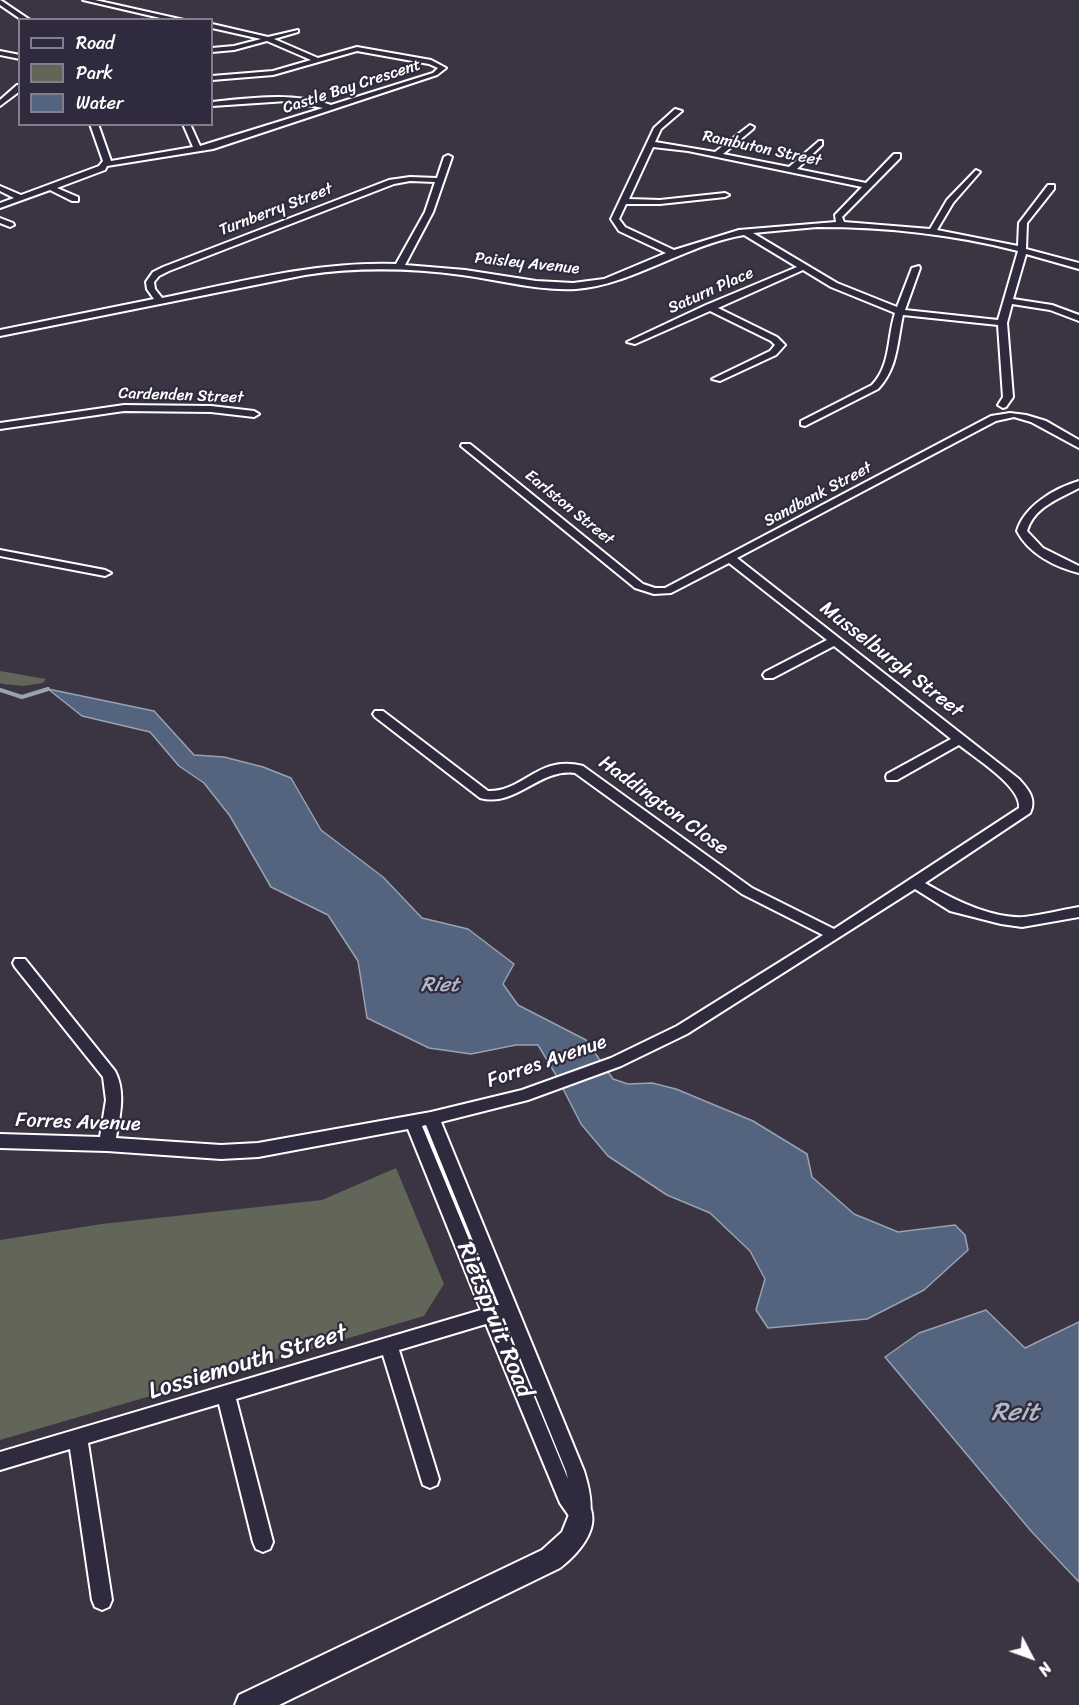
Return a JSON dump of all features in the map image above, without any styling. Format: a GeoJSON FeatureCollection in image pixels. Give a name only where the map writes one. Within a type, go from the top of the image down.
{"type":"FeatureCollection","features":[{"type":"Feature","properties":{"kind":"street"},"geometry":{"type":"LineString","coordinates":[[86,0],[168,17],[179,16]]}},
{"type":"Feature","properties":{"kind":"street"},"geometry":{"type":"LineString","coordinates":[[121,7],[136,0]]}},
{"type":"Feature","properties":{"kind":"street"},"geometry":{"type":"LineString","coordinates":[[0,2],[24,18]]}},
{"type":"Feature","properties":{"kind":"street"},"geometry":{"type":"LineString","coordinates":[[216,26],[227,23]]}},
{"type":"Feature","properties":{"kind":"street"},"geometry":{"type":"LineString","coordinates":[[216,26],[268,39],[317,60]]}},
{"type":"Feature","properties":{"kind":"street"},"geometry":{"type":"LineString","coordinates":[[213,50],[234,48],[296,31]]}},
{"type":"Feature","properties":{"kind":"street","name":"Castle Bay Crescent"},"geometry":{"type":"LineString","coordinates":[[0,206],[96,172],[106,164],[198,149],[439,73],[443,68],[431,62],[354,49],[268,74],[213,78]]}},
{"type":"Feature","properties":{"kind":"street"},"geometry":{"type":"LineString","coordinates":[[0,52],[18,56]]}},
{"type":"Feature","properties":{"kind":"street"},"geometry":{"type":"LineString","coordinates":[[0,104],[18,89]]}},
{"type":"Feature","properties":{"kind":"street"},"geometry":{"type":"LineString","coordinates":[[213,104],[296,98],[309,99],[331,108]]}},
{"type":"Feature","properties":{"kind":"street"},"geometry":{"type":"LineString","coordinates":[[675,254],[618,226],[615,219],[659,126],[678,111]]}},
{"type":"Feature","properties":{"kind":"street"},"geometry":{"type":"LineString","coordinates":[[95,126],[106,164]]}},
{"type":"Feature","properties":{"kind":"street"},"geometry":{"type":"LineString","coordinates":[[187,126],[198,149]]}},
{"type":"Feature","properties":{"kind":"street"},"geometry":{"type":"LineString","coordinates":[[717,155],[750,127]]}},
{"type":"Feature","properties":{"kind":"street","name":"Rambuton Street"},"geometry":{"type":"LineString","coordinates":[[650,144],[717,155],[868,186]]}},
{"type":"Feature","properties":{"kind":"street"},"geometry":{"type":"LineString","coordinates":[[791,170],[819,144]]}},
{"type":"Feature","properties":{"kind":"street"},"geometry":{"type":"LineString","coordinates":[[840,223],[839,216],[897,156]]}},
{"type":"Feature","properties":{"kind":"street"},"geometry":{"type":"LineString","coordinates":[[398,269],[429,212],[448,157]]}},
{"type":"Feature","properties":{"kind":"street"},"geometry":{"type":"LineString","coordinates":[[932,232],[950,202],[976,172]]}},
{"type":"Feature","properties":{"kind":"street","name":"Turnberry Street"},"geometry":{"type":"LineString","coordinates":[[159,301],[150,283],[154,276],[163,270],[389,183],[410,179],[440,180]]}},
{"type":"Feature","properties":{"kind":"street"},"geometry":{"type":"LineString","coordinates":[[1051,187],[1023,223],[1021,249],[1002,323],[1001,408],[1054,428],[1079,445]]}},
{"type":"Feature","properties":{"kind":"street"},"geometry":{"type":"LineString","coordinates":[[0,188],[18,200]]}},
{"type":"Feature","properties":{"kind":"street"},"geometry":{"type":"LineString","coordinates":[[51,188],[75,199]]}},
{"type":"Feature","properties":{"kind":"street"},"geometry":{"type":"LineString","coordinates":[[0,194],[18,200]]}},
{"type":"Feature","properties":{"kind":"street"},"geometry":{"type":"LineString","coordinates":[[622,201],[660,202],[725,195]]}},
{"type":"Feature","properties":{"kind":"street"},"geometry":{"type":"LineString","coordinates":[[0,220],[10,225]]}},
{"type":"Feature","properties":{"kind":"street","name":"Paisley Avenue"},"geometry":{"type":"LineString","coordinates":[[0,333],[319,270],[354,267],[452,271],[514,281],[582,285],[607,281],[720,237],[745,232],[840,223],[884,225],[932,232],[1021,249],[1079,266]]}},
{"type":"Feature","properties":{"kind":"street"},"geometry":{"type":"LineString","coordinates":[[745,232],[801,268],[834,285],[900,312],[1002,323]]}},
{"type":"Feature","properties":{"kind":"street","name":"Saturn Place"},"geometry":{"type":"LineString","coordinates":[[632,342],[801,268]]}},
{"type":"Feature","properties":{"kind":"street"},"geometry":{"type":"LineString","coordinates":[[805,423],[875,387],[884,380],[890,365],[900,312],[916,268]]}},
{"type":"Feature","properties":{"kind":"street"},"geometry":{"type":"LineString","coordinates":[[1009,302],[1052,308],[1079,318]]}},
{"type":"Feature","properties":{"kind":"street"},"geometry":{"type":"LineString","coordinates":[[709,307],[774,339],[780,345],[773,353],[717,379]]}},
{"type":"Feature","properties":{"kind":"street","name":"Cardenden Street"},"geometry":{"type":"LineString","coordinates":[[0,426],[124,408],[212,409],[254,414]]}},
{"type":"Feature","properties":{"kind":"street","name":"Sandbank Street"},"geometry":{"type":"LineString","coordinates":[[654,591],[675,589],[1001,408],[1020,414]]}},
{"type":"Feature","properties":{"kind":"street","name":"Earlston Street"},"geometry":{"type":"LineString","coordinates":[[466,446],[634,582],[654,591]]}},
{"type":"Feature","properties":{"kind":"street"},"geometry":{"type":"LineString","coordinates":[[1079,484],[1035,511],[1026,520],[1022,531],[1029,543],[1079,570]]}},
{"type":"Feature","properties":{"kind":"street"},"geometry":{"type":"LineString","coordinates":[[0,553],[105,573]]}},
{"type":"Feature","properties":{"kind":"street","name":"Musselburgh Street"},"geometry":{"type":"LineString","coordinates":[[731,559],[1014,782],[1024,794]]}},
{"type":"Feature","properties":{"kind":"street"},"geometry":{"type":"LineString","coordinates":[[769,675],[836,641]]}},
{"type":"Feature","properties":{"kind":"street","name":"Haddington Close"},"geometry":{"type":"LineString","coordinates":[[379,714],[485,795],[503,794],[549,768],[557,766],[578,770],[741,887],[835,935]]}},
{"type":"Feature","properties":{"kind":"street"},"geometry":{"type":"LineString","coordinates":[[892,777],[960,739]]}},
{"type":"Feature","properties":{"kind":"street","name":"Forres Avenue"},"geometry":{"type":"LineString","coordinates":[[0,1141],[107,1144],[221,1152],[258,1150],[413,1122],[546,1089],[665,1040],[682,1030],[835,935],[1020,815],[1027,806],[1024,794]]}},
{"type":"Feature","properties":{"kind":"street"},"geometry":{"type":"LineString","coordinates":[[915,883],[964,911],[1018,922],[1079,912]]}},
{"type":"Feature","properties":{"kind":"street"},"geometry":{"type":"LineString","coordinates":[[20,963],[110,1075],[114,1084],[115,1098],[107,1144]]}},
{"type":"Feature","properties":{"kind":"street","name":"Rietspruit Road"},"geometry":{"type":"LineString","coordinates":[[249,1705],[551,1559],[573,1540],[579,1528],[581,1516],[567,1497],[557,1477],[501,1312],[431,1118]]}},
{"type":"Feature","properties":{"kind":"street","name":"Rietspruit Road"},"geometry":{"type":"LineString","coordinates":[[413,1122],[501,1312]]}},
{"type":"Feature","properties":{"kind":"street","name":"Lossiemouth Street"},"geometry":{"type":"LineString","coordinates":[[0,1461],[501,1312]]}},
{"type":"Feature","properties":{"kind":"street"},"geometry":{"type":"LineString","coordinates":[[389,1346],[430,1479]]}},
{"type":"Feature","properties":{"kind":"street"},"geometry":{"type":"LineString","coordinates":[[226,1394],[263,1542]]}},
{"type":"Feature","properties":{"kind":"street"},"geometry":{"type":"LineString","coordinates":[[78,1438],[102,1600]]}},
{"type":"Feature","properties":{"kind":"green space"},"geometry":{"type":"Polygon","coordinates":[[[0,671],[46,679],[43,683],[23,686],[3,684],[0,683],[0,671]]]}},
{"type":"Feature","properties":{"kind":"green space"},"geometry":{"type":"Polygon","coordinates":[[[396,1168],[444,1284],[424,1316],[0,1440],[0,1240],[102,1224],[322,1200],[396,1168]]]}},
{"type":"Feature","properties":{"kind":"water","name":"Riet"},"geometry":{"type":"Polygon","coordinates":[[[48,689],[154,711],[194,755],[224,757],[263,767],[291,778],[321,830],[383,877],[422,918],[468,929],[514,964],[503,984],[518,1005],[586,1040],[613,1079],[628,1084],[652,1083],[676,1089],[753,1121],[807,1154],[812,1177],[854,1214],[898,1232],[955,1225],[965,1235],[968,1250],[924,1290],[867,1319],[768,1328],[756,1310],[765,1279],[750,1251],[710,1213],[667,1195],[608,1156],[581,1124],[538,1045],[516,1045],[471,1054],[429,1048],[367,1018],[358,961],[328,915],[271,887],[230,816],[204,783],[179,766],[150,732],[82,716],[48,689]]]}},
{"type":"Feature","properties":{"kind":"water","name":"Reit"},"geometry":{"type":"Polygon","coordinates":[[[986,1310],[1025,1348],[1079,1322],[1079,1582],[1031,1531],[885,1357],[919,1333],[986,1310]]]}},
{"type":"Feature","properties":{"kind":"waterway","name":"Riet"},"geometry":{"type":"LineString","coordinates":[[0,690],[22,697],[48,689]]}}]}
